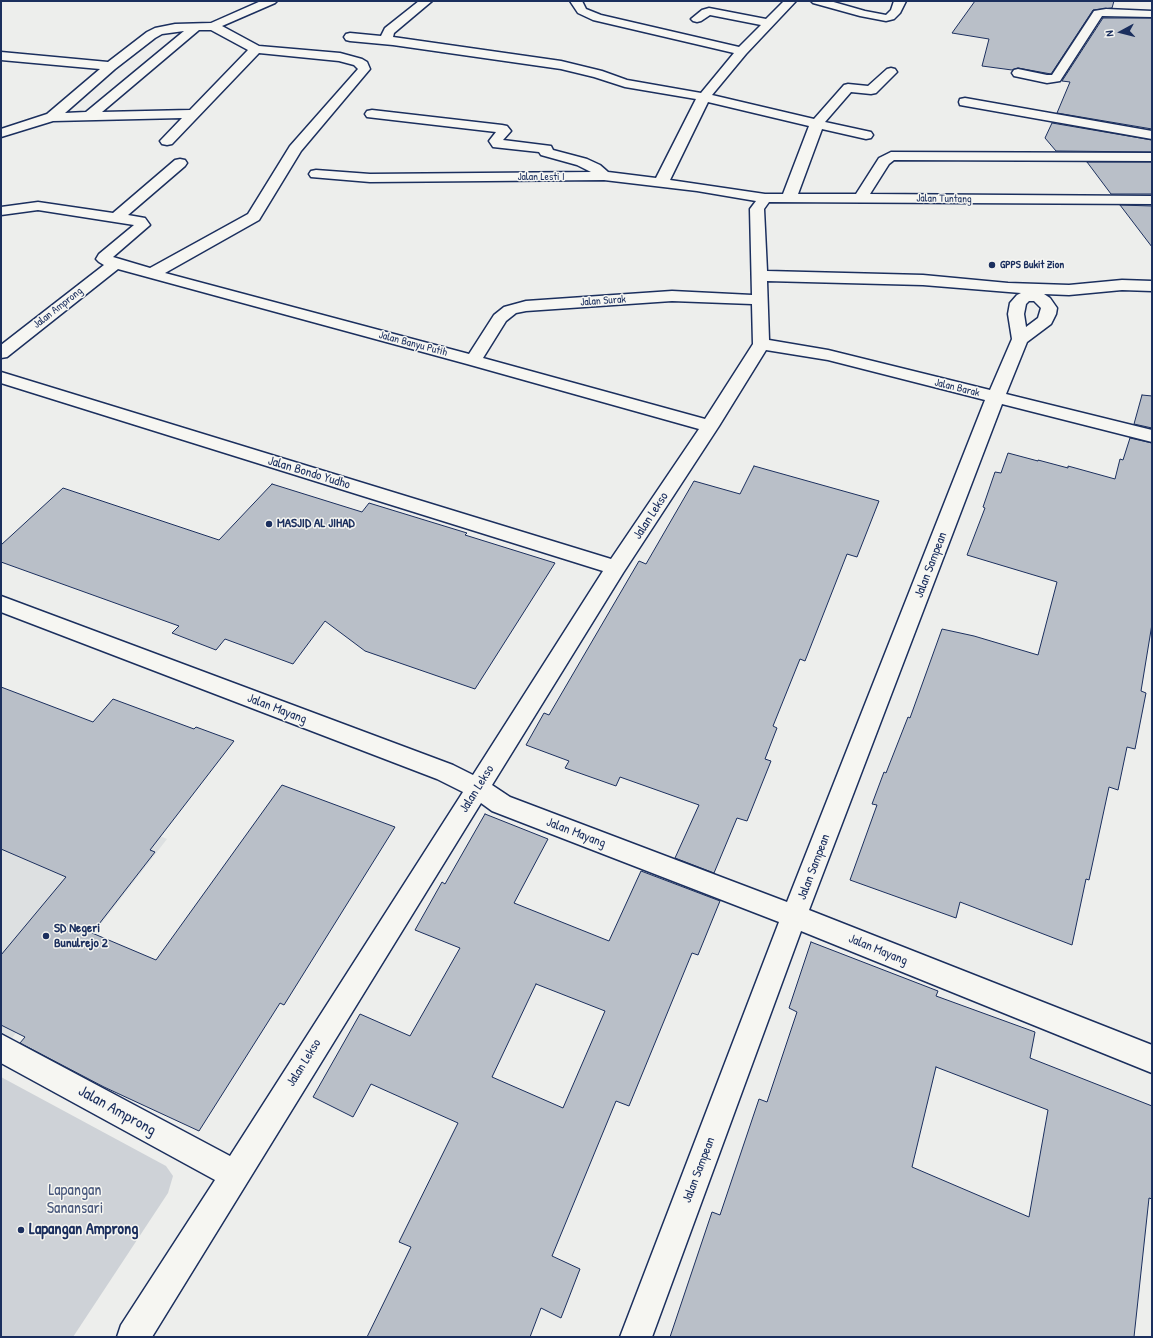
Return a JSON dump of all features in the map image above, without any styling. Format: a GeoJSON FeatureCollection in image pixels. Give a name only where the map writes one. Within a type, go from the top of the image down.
{"type":"FeatureCollection","features":[{"type":"Feature","properties":{"kind":"street"},"geometry":{"type":"LineString","coordinates":[[52,117],[111,66],[151,35],[159,31],[175,28],[213,26],[271,1]]}},
{"type":"Feature","properties":{"kind":"street"},"geometry":{"type":"LineString","coordinates":[[392,41],[388,39],[387,35],[389,32],[426,1]]}},
{"type":"Feature","properties":{"kind":"street"},"geometry":{"type":"LineString","coordinates":[[576,1],[582,11],[597,18],[742,50]]}},
{"type":"Feature","properties":{"kind":"street"},"geometry":{"type":"LineString","coordinates":[[661,183],[704,97],[742,50],[790,1]]}},
{"type":"Feature","properties":{"kind":"street"},"geometry":{"type":"LineString","coordinates":[[818,1],[864,14],[886,18],[890,17],[896,11],[900,1]]}},
{"type":"Feature","properties":{"kind":"street"},"geometry":{"type":"LineString","coordinates":[[697,19],[709,11],[769,23]]}},
{"type":"Feature","properties":{"kind":"street"},"geometry":{"type":"LineString","coordinates":[[1018,73],[1047,79],[1056,78],[1098,13],[1152,14]]}},
{"type":"Feature","properties":{"kind":"street"},"geometry":{"type":"LineString","coordinates":[[153,273],[254,217],[295,149],[364,69],[363,65],[358,62],[340,57],[256,49],[213,26]]}},
{"type":"Feature","properties":{"kind":"street"},"geometry":{"type":"LineString","coordinates":[[88,117],[195,28]]}},
{"type":"Feature","properties":{"kind":"street"},"geometry":{"type":"LineString","coordinates":[[350,37],[392,41],[556,64],[598,74],[625,83],[704,97],[866,135]]}},
{"type":"Feature","properties":{"kind":"street"},"geometry":{"type":"LineString","coordinates":[[167,140],[256,49]]}},
{"type":"Feature","properties":{"kind":"street"},"geometry":{"type":"LineString","coordinates":[[1,56],[111,66]]}},
{"type":"Feature","properties":{"kind":"street"},"geometry":{"type":"LineString","coordinates":[[789,198],[817,123],[848,88],[871,90],[891,72]]}},
{"type":"Feature","properties":{"kind":"street"},"geometry":{"type":"LineString","coordinates":[[965,102],[1152,135]]}},
{"type":"Feature","properties":{"kind":"street"},"geometry":{"type":"LineString","coordinates":[[1,133],[52,117],[192,114]]}},
{"type":"Feature","properties":{"kind":"street"},"geometry":{"type":"LineString","coordinates":[[372,114],[502,129],[504,131],[496,141],[498,144],[546,149],[546,152],[582,162],[595,168],[604,176]]}},
{"type":"Feature","properties":{"kind":"street"},"geometry":{"type":"LineString","coordinates":[[860,199],[884,161],[891,156],[1152,157]]}},
{"type":"Feature","properties":{"kind":"street"},"geometry":{"type":"LineString","coordinates":[[115,218],[180,163]]}},
{"type":"Feature","properties":{"kind":"street","name":"Jalan Lesti I"},"geometry":{"type":"LineString","coordinates":[[316,174],[370,178],[604,176],[697,187],[765,198]]}},
{"type":"Feature","properties":{"kind":"street"},"geometry":{"type":"LineString","coordinates":[[761,344],[757,210],[765,198]]}},
{"type":"Feature","properties":{"kind":"street","name":"Jalan Tuntang"},"geometry":{"type":"LineString","coordinates":[[765,198],[1152,200]]}},
{"type":"Feature","properties":{"kind":"street"},"geometry":{"type":"LineString","coordinates":[[1,211],[38,206],[140,221],[143,225],[104,258],[115,264]]}},
{"type":"Feature","properties":{"kind":"street","name":"Jalan Banyu Putih"},"geometry":{"type":"LineString","coordinates":[[115,264],[473,360],[710,426]]}},
{"type":"Feature","properties":{"kind":"street","name":"Jalan Amprong"},"geometry":{"type":"LineString","coordinates":[[1,353],[115,264]]}},
{"type":"Feature","properties":{"kind":"street"},"geometry":{"type":"LineString","coordinates":[[759,276],[923,280],[1008,288],[1038,293],[1122,285],[1152,286]]}},
{"type":"Feature","properties":{"kind":"street"},"geometry":{"type":"LineString","coordinates":[[1038,293],[1049,308],[1048,314],[1045,320],[1020,339],[1016,314],[1018,303],[1023,298],[1038,293]]}},
{"type":"Feature","properties":{"kind":"street","name":"Jalan Surak"},"geometry":{"type":"LineString","coordinates":[[473,360],[500,318],[510,310],[526,306],[672,296],[760,300]]}},
{"type":"Feature","properties":{"kind":"street","name":"Jalan Sampean"},"geometry":{"type":"LineString","coordinates":[[636,1337],[794,916],[995,398],[1020,339]]}},
{"type":"Feature","properties":{"kind":"street","name":"Jalan Barak"},"geometry":{"type":"LineString","coordinates":[[761,344],[828,355],[995,398],[1152,436]]}},
{"type":"Feature","properties":{"kind":"street","name":"Jalan Lekso"},"geometry":{"type":"LineString","coordinates":[[133,1337],[616,568],[710,426],[761,344]]}},
{"type":"Feature","properties":{"kind":"street","name":"Jalan Bondo Yudho"},"geometry":{"type":"LineString","coordinates":[[1,377],[616,568]]}},
{"type":"Feature","properties":{"kind":"street","name":"Jalan Mayang"},"geometry":{"type":"LineString","coordinates":[[1,604],[430,767],[478,788],[501,804],[794,916],[1152,1059]]}},
{"type":"Feature","properties":{"kind":"street","name":"Jalan Amprong"},"geometry":{"type":"LineString","coordinates":[[1,1048],[234,1174]]}},
{"type":"Feature","properties":{"kind":"shaded area","name":"SD Negeri Bunulrejo 2"},"geometry":{"type":"Polygon","coordinates":[[[1,766],[167,839],[12,1038],[1,1032],[1,766]]]}},
{"type":"Feature","properties":{"kind":"green space","name":"Lapangan Sanansari"},"geometry":{"type":"Polygon","coordinates":[[[1,1077],[166,1166],[173,1176],[168,1193],[73,1337],[1,1337],[1,1077]]]}},
{"type":"Feature","properties":{"kind":"building"},"geometry":{"type":"Polygon","coordinates":[[[975,1],[1114,1],[1112,8],[1093,10],[1051,74],[1018,68],[1012,70],[982,66],[989,39],[952,33],[975,1]]]}},
{"type":"Feature","properties":{"kind":"building"},"geometry":{"type":"Polygon","coordinates":[[[1103,18],[1152,18],[1152,129],[1057,113],[1070,82],[1062,81],[1103,18]]]}},
{"type":"Feature","properties":{"kind":"building"},"geometry":{"type":"Polygon","coordinates":[[[1052,123],[1152,140],[1152,152],[1056,151],[1045,138],[1052,123]]]}},
{"type":"Feature","properties":{"kind":"building"},"geometry":{"type":"Polygon","coordinates":[[[1087,162],[1152,162],[1152,194],[1111,194],[1087,162]]]}},
{"type":"Feature","properties":{"kind":"building"},"geometry":{"type":"Polygon","coordinates":[[[1120,205],[1152,206],[1152,247],[1120,205]]]}},
{"type":"Feature","properties":{"kind":"building"},"geometry":{"type":"Polygon","coordinates":[[[1142,395],[1152,396],[1152,428],[1134,424],[1142,395]]]}},
{"type":"Feature","properties":{"kind":"building"},"geometry":{"type":"Polygon","coordinates":[[[1130,438],[1152,443],[1152,624],[1141,691],[1146,693],[1135,749],[1127,747],[1118,790],[1109,787],[1089,880],[1086,879],[1072,945],[960,902],[956,918],[850,880],[877,805],[872,804],[908,717],[910,718],[942,629],[974,636],[1038,655],[1057,582],[967,555],[985,508],[983,507],[995,472],[1001,473],[1008,453],[1068,468],[1068,466],[1115,479],[1120,459],[1123,460],[1130,438]]]}},
{"type":"Feature","properties":{"kind":"building"},"geometry":{"type":"Polygon","coordinates":[[[754,466],[879,501],[857,557],[847,554],[805,661],[800,659],[773,726],[777,728],[765,759],[771,761],[747,821],[737,818],[714,873],[675,858],[699,805],[620,777],[616,786],[565,768],[569,761],[526,745],[544,713],[549,715],[639,561],[646,564],[694,481],[740,494],[754,466]]]}},
{"type":"Feature","properties":{"kind":"building"},"geometry":{"type":"Polygon","coordinates":[[[272,484],[362,512],[369,503],[467,533],[465,535],[555,563],[475,689],[365,651],[325,621],[293,664],[225,639],[216,650],[172,633],[179,626],[1,562],[1,545],[63,488],[219,540],[272,484]]]}},
{"type":"Feature","properties":{"kind":"building"},"geometry":{"type":"Polygon","coordinates":[[[1,687],[93,722],[113,699],[194,729],[196,727],[234,741],[150,850],[155,852],[92,933],[156,960],[282,785],[395,827],[284,1005],[280,1003],[199,1131],[104,1087],[20,1043],[25,1037],[1,1025],[1,955],[66,877],[1,849],[1,687]]]}},
{"type":"Feature","properties":{"kind":"building"},"geometry":{"type":"Polygon","coordinates":[[[485,814],[548,839],[514,903],[609,941],[641,871],[720,901],[698,955],[692,953],[629,1106],[616,1101],[552,1256],[580,1269],[561,1318],[541,1308],[530,1337],[367,1337],[411,1247],[399,1242],[458,1123],[371,1084],[353,1117],[313,1097],[360,1014],[410,1036],[460,948],[415,930],[442,882],[445,884],[485,814]],[[536,984],[492,1077],[563,1108],[605,1011],[536,984]]]}},
{"type":"Feature","properties":{"kind":"building"},"geometry":{"type":"Polygon","coordinates":[[[811,942],[938,991],[936,996],[1035,1032],[1030,1058],[1152,1106],[1152,1199],[1149,1198],[1134,1337],[670,1337],[712,1212],[720,1215],[759,1099],[767,1102],[797,1012],[789,1008],[811,942]],[[936,1067],[912,1167],[1029,1217],[1048,1110],[936,1067]]]}},
{"type":"Feature","properties":{"kind":"place","name":"GPPS Bukit Zion"},"geometry":{"type":"Point","coordinates":[992,265]}},
{"type":"Feature","properties":{"kind":"place","name":"MASJID AL JIHAD"},"geometry":{"type":"Point","coordinates":[269,524]}},
{"type":"Feature","properties":{"kind":"place","name":"SD Negeri Bunulrejo 2"},"geometry":{"type":"Point","coordinates":[46,936]}},
{"type":"Feature","properties":{"kind":"place","name":"Lapangan Amprong"},"geometry":{"type":"Point","coordinates":[21,1230]}}]}
